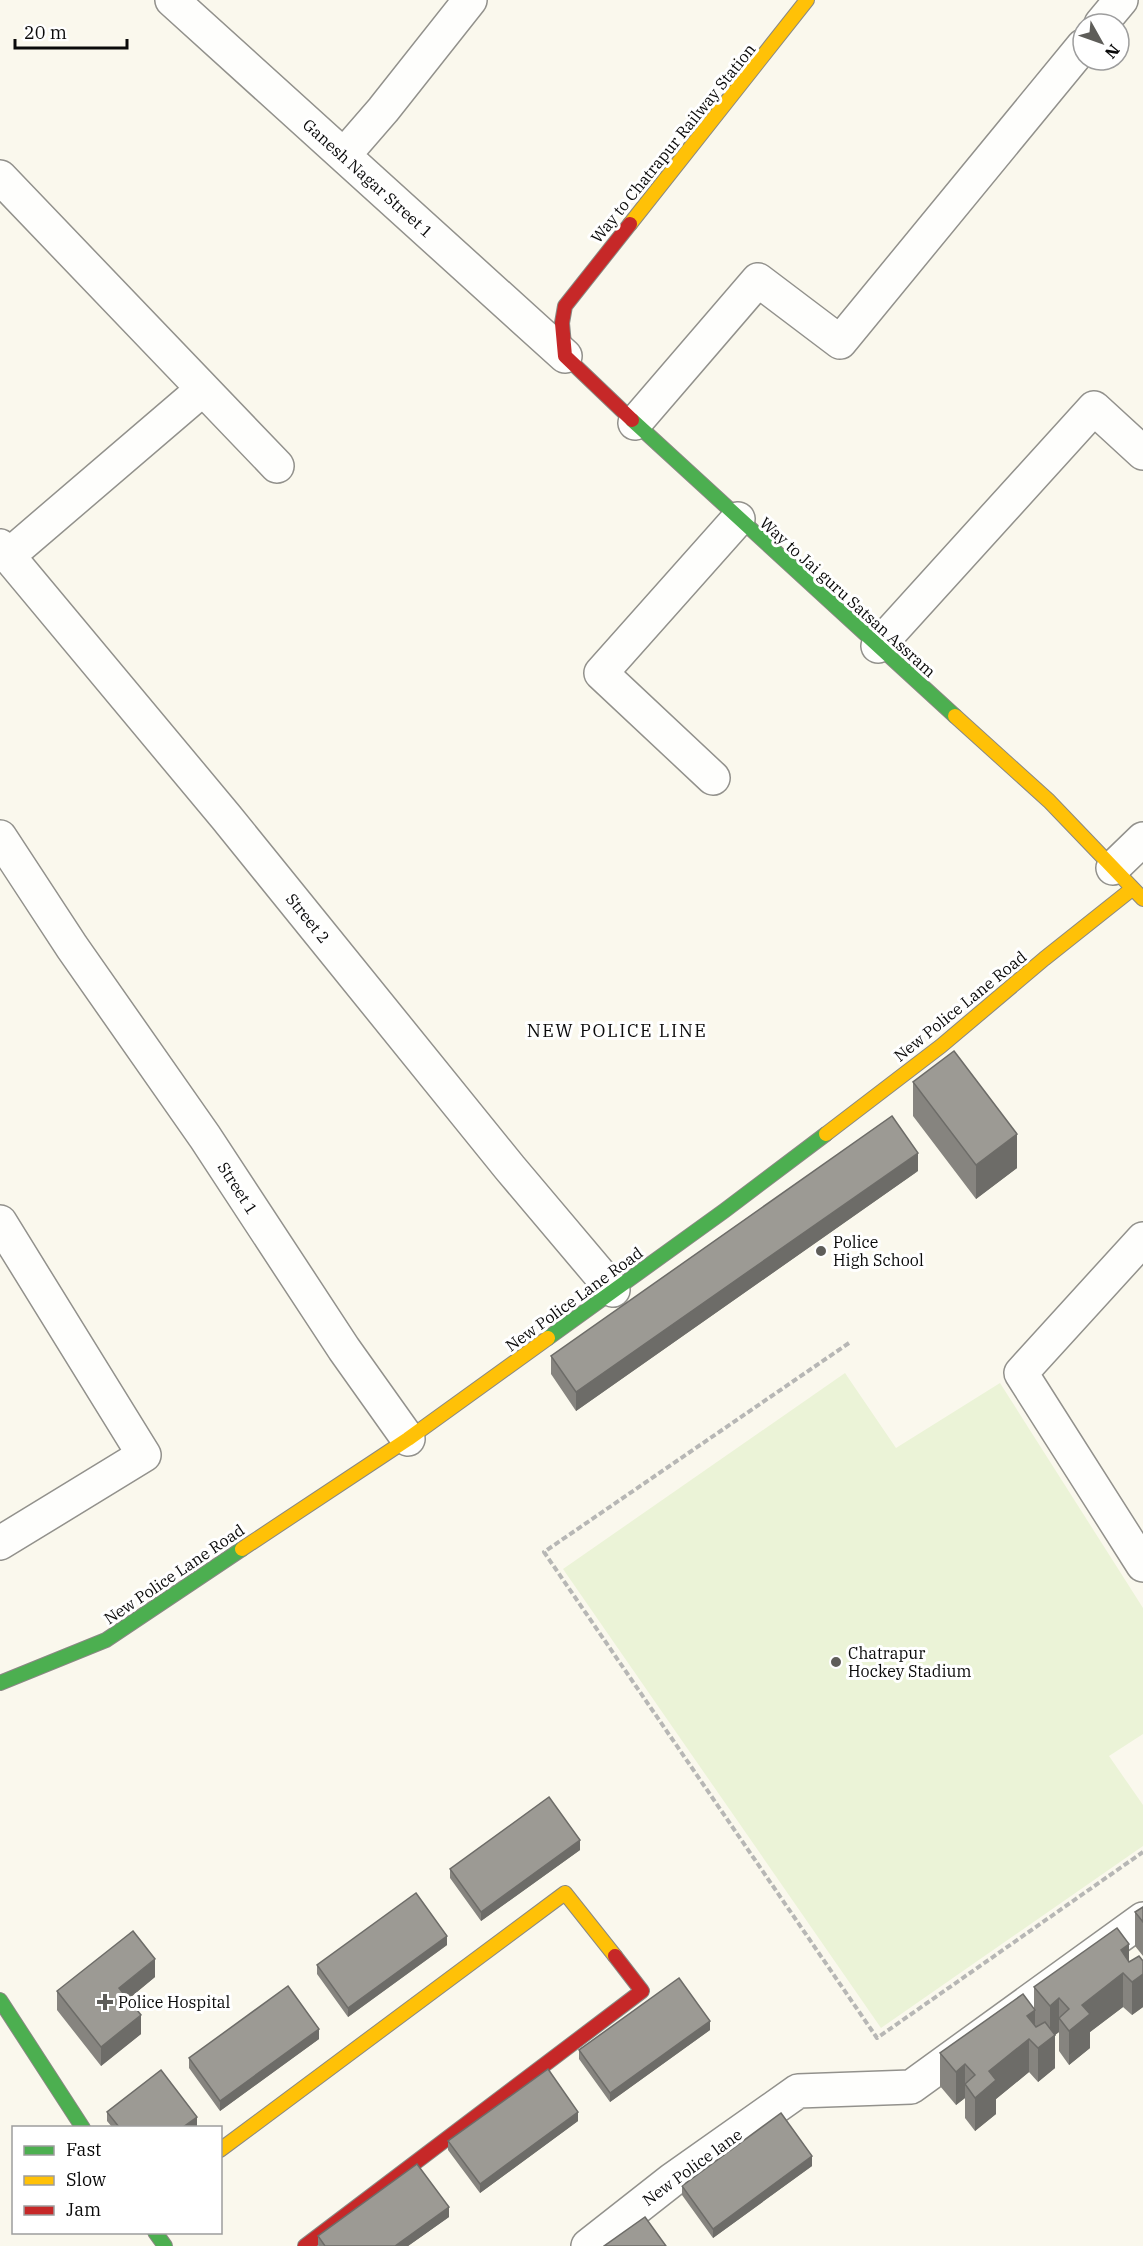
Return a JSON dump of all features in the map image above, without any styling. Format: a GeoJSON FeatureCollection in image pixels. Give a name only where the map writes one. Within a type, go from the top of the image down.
{"type":"FeatureCollection","features":[{"type":"Feature","properties":{"kind":"street","name":"Ganesh Nagar Street 1"},"geometry":{"type":"LineString","coordinates":[[172,0],[565,356]]}},
{"type":"Feature","properties":{"kind":"street"},"geometry":{"type":"LineString","coordinates":[[345,155],[470,0]]}},
{"type":"Feature","properties":{"kind":"street","name":"Way to Chatrapur Railway Station"},"geometry":{"type":"LineString","coordinates":[[565,356],[562,323],[565,306],[807,0]]}},
{"type":"Feature","properties":{"kind":"street"},"geometry":{"type":"LineString","coordinates":[[1111,12],[1121,0]]}},
{"type":"Feature","properties":{"kind":"street"},"geometry":{"type":"LineString","coordinates":[[635,423],[758,280],[840,342],[1071,61]]}},
{"type":"Feature","properties":{"kind":"street"},"geometry":{"type":"LineString","coordinates":[[0,177],[277,466]]}},
{"type":"Feature","properties":{"kind":"street","name":"Way to Jai guru Satsan Assram"},"geometry":{"type":"LineString","coordinates":[[565,356],[738,519],[1049,801],[1143,899]]}},
{"type":"Feature","properties":{"kind":"street"},"geometry":{"type":"LineString","coordinates":[[4,551],[203,389]]}},
{"type":"Feature","properties":{"kind":"street"},"geometry":{"type":"LineString","coordinates":[[878,646],[1094,408],[1143,453]]}},
{"type":"Feature","properties":{"kind":"street"},"geometry":{"type":"LineString","coordinates":[[713,778],[601,673],[738,519]]}},
{"type":"Feature","properties":{"kind":"street","name":"Street 2"},"geometry":{"type":"LineString","coordinates":[[4,551],[226,817],[510,1167],[614,1290]]}},
{"type":"Feature","properties":{"kind":"street","name":"Street 1"},"geometry":{"type":"LineString","coordinates":[[0,837],[66,938],[205,1137],[344,1349],[408,1439]]}},
{"type":"Feature","properties":{"kind":"street"},"geometry":{"type":"LineString","coordinates":[[1123,878],[1143,838]]}},
{"type":"Feature","properties":{"kind":"street","name":"New Police Lane Road"},"geometry":{"type":"LineString","coordinates":[[0,1683],[106,1640],[408,1439],[724,1211],[941,1046],[1044,959],[1123,878]]}},
{"type":"Feature","properties":{"kind":"street"},"geometry":{"type":"LineString","coordinates":[[0,1222],[144,1455],[3,1534]]}},
{"type":"Feature","properties":{"kind":"street"},"geometry":{"type":"LineString","coordinates":[[1143,1239],[1021,1373],[1143,1565]]}},
{"type":"Feature","properties":{"kind":"street"},"geometry":{"type":"LineString","coordinates":[[222,2149],[565,1893],[642,1991],[305,2246]]}},
{"type":"Feature","properties":{"kind":"street","name":"New Police lane"},"geometry":{"type":"LineString","coordinates":[[588,2246],[672,2180],[798,2091],[911,2086],[1143,1919]]}},
{"type":"Feature","properties":{"kind":"street"},"geometry":{"type":"LineString","coordinates":[[0,2000],[82,2126]]}},
{"type":"Feature","properties":{"kind":"path"},"geometry":{"type":"LineString","coordinates":[[849,1343],[544,1552],[877,2038],[1143,1852]]}},
{"type":"Feature","properties":{"kind":"green space","name":"Chatrapur Hockey Stadium"},"geometry":{"type":"Polygon","coordinates":[[[845,1373],[896,1448],[1000,1383],[1143,1608],[1143,1734],[1109,1756],[1143,1805],[1143,1846],[881,2028],[563,1569],[845,1373]]]}},
{"type":"Feature","properties":{"kind":"building"},"geometry":{"type":"Polygon","coordinates":[[[954,1051],[1017,1134],[976,1165],[913,1082],[954,1051]]]}},
{"type":"Feature","properties":{"kind":"building"},"geometry":{"type":"Polygon","coordinates":[[[892,1116],[918,1153],[576,1392],[551,1356],[892,1116]]]}},
{"type":"Feature","properties":{"kind":"building"},"geometry":{"type":"Polygon","coordinates":[[[549,1797],[580,1840],[481,1912],[450,1869],[549,1797]]]}},
{"type":"Feature","properties":{"kind":"building"},"geometry":{"type":"Polygon","coordinates":[[[416,1893],[447,1936],[348,2008],[317,1965],[416,1893]]]}},
{"type":"Feature","properties":{"kind":"building"},"geometry":{"type":"Polygon","coordinates":[[[1143,1907],[1143,1922],[1135,1912],[1143,1907]]]}},
{"type":"Feature","properties":{"kind":"building"},"geometry":{"type":"Polygon","coordinates":[[[1117,1928],[1129,1944],[1121,1950],[1129,1962],[1139,1956],[1143,1961],[1143,1974],[1132,1982],[1123,1973],[1082,2005],[1090,2014],[1069,2031],[1059,2018],[1069,2009],[1059,1998],[1050,2006],[1034,1987],[1117,1928]]]}},
{"type":"Feature","properties":{"kind":"building"},"geometry":{"type":"Polygon","coordinates":[[[133,1931],[155,1959],[119,1988],[141,2015],[101,2047],[57,1991],[133,1931]]]}},
{"type":"Feature","properties":{"kind":"building"},"geometry":{"type":"Polygon","coordinates":[[[679,1978],[710,2021],[610,2093],[579,2050],[679,1978]]]}},
{"type":"Feature","properties":{"kind":"building"},"geometry":{"type":"Polygon","coordinates":[[[288,1986],[319,2029],[220,2101],[189,2058],[288,1986]]]}},
{"type":"Feature","properties":{"kind":"building"},"geometry":{"type":"Polygon","coordinates":[[[1023,1994],[1035,2010],[1027,2016],[1036,2027],[1045,2022],[1055,2035],[1038,2048],[1029,2039],[989,2071],[996,2080],[975,2098],[965,2084],[975,2075],[965,2064],[956,2072],[940,2053],[1023,1994]]]}},
{"type":"Feature","properties":{"kind":"building"},"geometry":{"type":"Polygon","coordinates":[[[548,2069],[578,2112],[480,2184],[448,2141],[548,2069]]]}},
{"type":"Feature","properties":{"kind":"building"},"geometry":{"type":"Polygon","coordinates":[[[161,2070],[197,2117],[184,2126],[118,2126],[107,2112],[161,2070]]]}},
{"type":"Feature","properties":{"kind":"building"},"geometry":{"type":"Polygon","coordinates":[[[781,2113],[812,2156],[713,2229],[682,2186],[781,2113]]]}},
{"type":"Feature","properties":{"kind":"building"},"geometry":{"type":"Polygon","coordinates":[[[417,2164],[449,2207],[395,2246],[325,2246],[318,2236],[417,2164]]]}},
{"type":"Feature","properties":{"kind":"building"},"geometry":{"type":"Polygon","coordinates":[[[645,2217],[666,2246],[604,2246],[645,2217]]]}},
{"type":"Feature","properties":{"kind":"traffic: fast"},"geometry":{"type":"LineString","coordinates":[[632,420],[955,716]]}},
{"type":"Feature","properties":{"kind":"traffic: fast"},"geometry":{"type":"LineString","coordinates":[[548,1338],[826,1134]]}},
{"type":"Feature","properties":{"kind":"traffic: fast"},"geometry":{"type":"LineString","coordinates":[[0,1683],[106,1640],[242,1549]]}},
{"type":"Feature","properties":{"kind":"traffic: fast"},"geometry":{"type":"LineString","coordinates":[[0,2000],[82,2126]]}},
{"type":"Feature","properties":{"kind":"traffic: fast"},"geometry":{"type":"LineString","coordinates":[[156,2234],[165,2246]]}},
{"type":"Feature","properties":{"kind":"traffic: slow"},"geometry":{"type":"LineString","coordinates":[[630,224],[807,0]]}},
{"type":"Feature","properties":{"kind":"traffic: slow"},"geometry":{"type":"LineString","coordinates":[[955,716],[1049,801],[1143,899]]}},
{"type":"Feature","properties":{"kind":"traffic: slow"},"geometry":{"type":"LineString","coordinates":[[826,1134],[941,1046],[1044,959],[1132,889]]}},
{"type":"Feature","properties":{"kind":"traffic: slow"},"geometry":{"type":"LineString","coordinates":[[242,1549],[408,1439],[548,1338]]}},
{"type":"Feature","properties":{"kind":"traffic: slow"},"geometry":{"type":"LineString","coordinates":[[222,2149],[565,1893],[615,1956]]}},
{"type":"Feature","properties":{"kind":"traffic: jam"},"geometry":{"type":"LineString","coordinates":[[630,224],[565,306],[562,323],[565,356],[632,420]]}},
{"type":"Feature","properties":{"kind":"traffic: jam"},"geometry":{"type":"LineString","coordinates":[[305,2246],[642,1991],[615,1956]]}},
{"type":"Feature","properties":{"kind":"place","name":"Police High School"},"geometry":{"type":"Point","coordinates":[821,1251]}},
{"type":"Feature","properties":{"kind":"place","name":"Chatrapur Hockey Stadium"},"geometry":{"type":"Point","coordinates":[836,1662]}},
{"type":"Feature","properties":{"kind":"place","name":"Police Hospital"},"geometry":{"type":"Point","coordinates":[105,2002]}},
{"type":"Feature","properties":{"kind":"district","name":"NEW POLICE LINE"},"geometry":{"type":"Point","coordinates":[617,1030]}}]}
